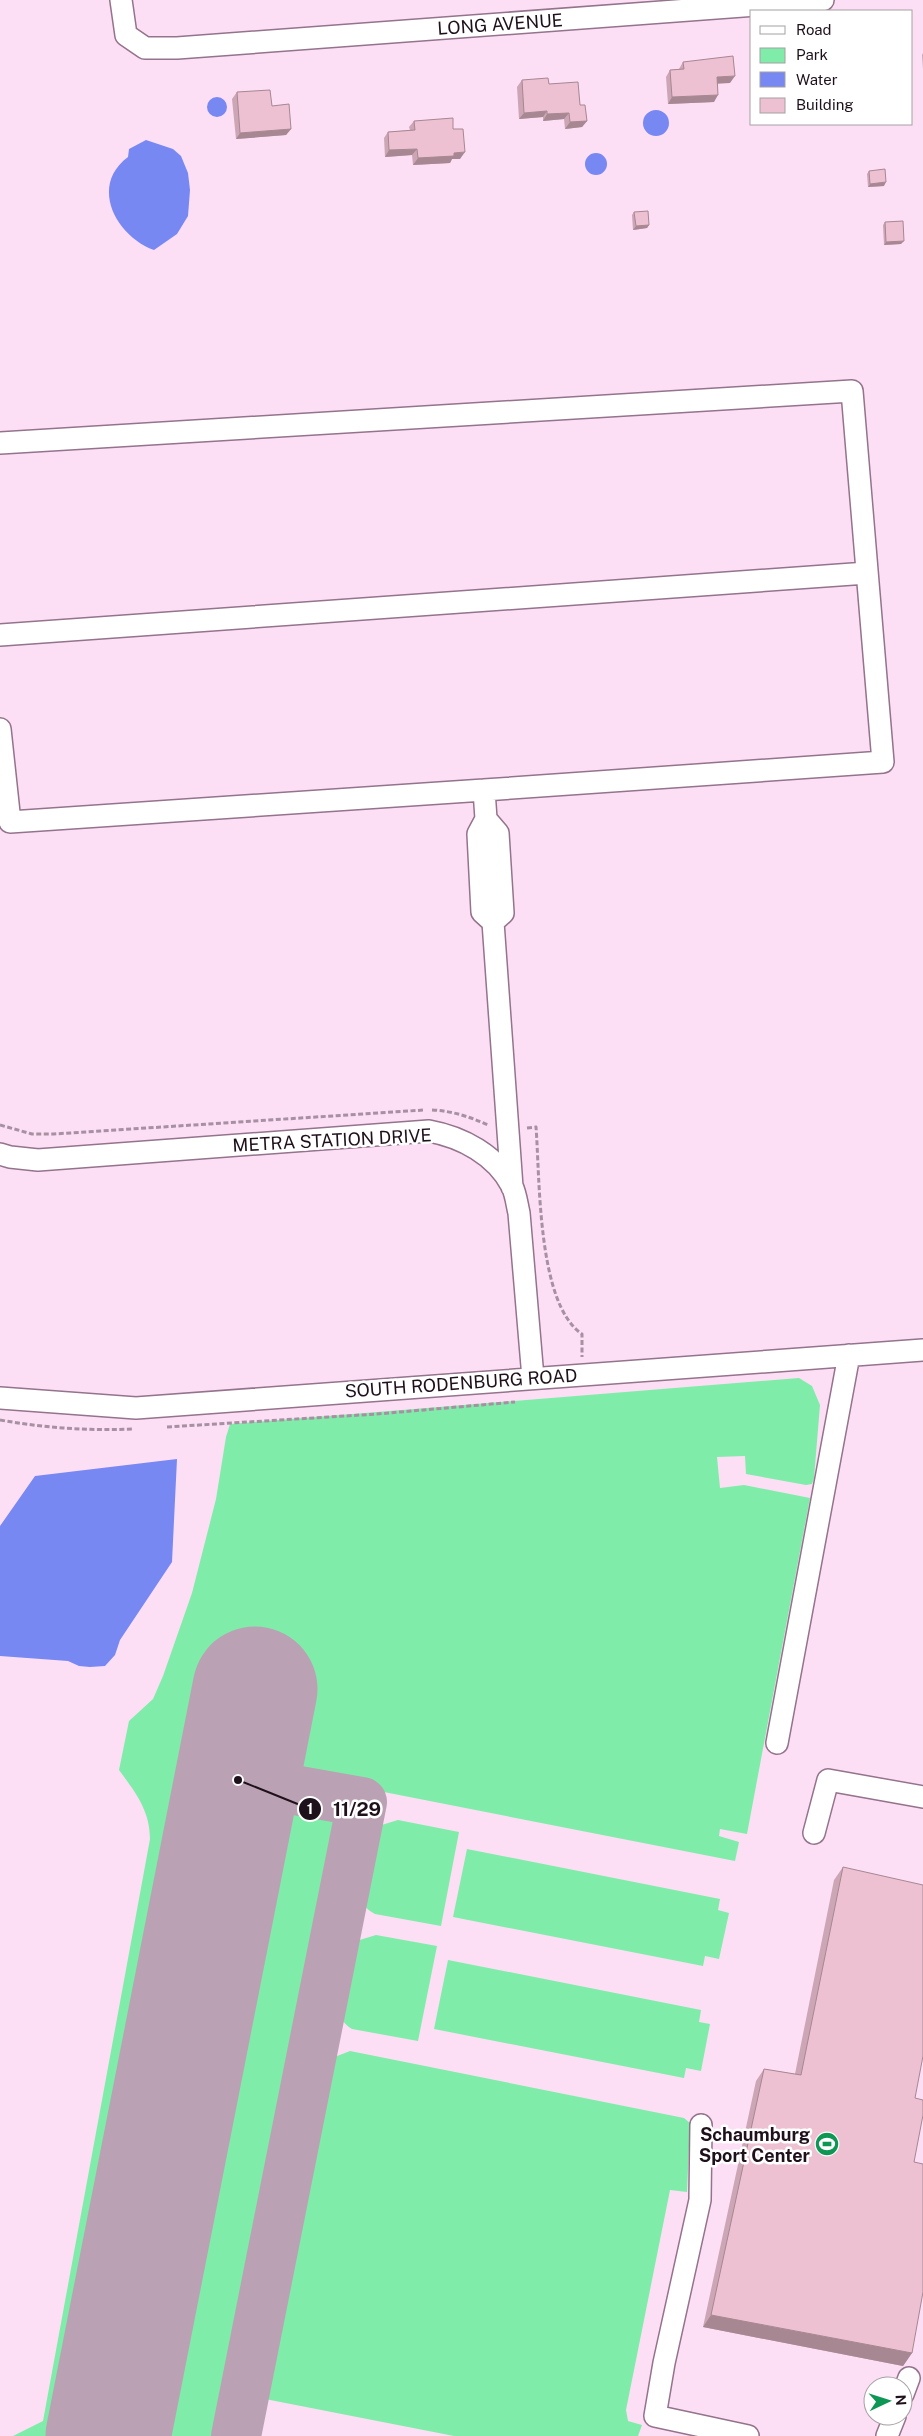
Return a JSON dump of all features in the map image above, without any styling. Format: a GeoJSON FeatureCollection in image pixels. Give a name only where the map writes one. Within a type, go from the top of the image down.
{"type":"FeatureCollection","features":[{"type":"Feature","properties":{"kind":"street","name":"LONG AVENUE"},"geometry":{"type":"LineString","coordinates":[[122,0],[126,35],[145,48],[177,48],[823,0]]}},
{"type":"Feature","properties":{"kind":"street"},"geometry":{"type":"LineString","coordinates":[[0,442],[852,391],[883,762],[10,822],[0,729]]}},
{"type":"Feature","properties":{"kind":"street"},"geometry":{"type":"LineString","coordinates":[[0,635],[867,573]]}},
{"type":"Feature","properties":{"kind":"street"},"geometry":{"type":"LineString","coordinates":[[484,790],[486,819],[498,833],[502,913],[493,922],[512,1187]]}},
{"type":"Feature","properties":{"kind":"street","name":"METRA STATION DRIVE"},"geometry":{"type":"LineString","coordinates":[[0,1154],[38,1160],[429,1131],[449,1135],[474,1147],[497,1165],[512,1187],[519,1213],[533,1378]]}},
{"type":"Feature","properties":{"kind":"street","name":"SOUTH RODENBURG ROAD"},"geometry":{"type":"LineString","coordinates":[[0,1398],[136,1408],[923,1350]]}},
{"type":"Feature","properties":{"kind":"street"},"geometry":{"type":"LineString","coordinates":[[777,1743],[849,1355]]}},
{"type":"Feature","properties":{"kind":"street"},"geometry":{"type":"LineString","coordinates":[[814,1833],[828,1780],[923,1797]]}},
{"type":"Feature","properties":{"kind":"street"},"geometry":{"type":"LineString","coordinates":[[702,2125],[700,2200],[655,2416],[748,2436]]}},
{"type":"Feature","properties":{"kind":"path"},"geometry":{"type":"LineString","coordinates":[[0,1125],[32,1134],[54,1134],[420,1110],[448,1111],[472,1118],[494,1128]]}},
{"type":"Feature","properties":{"kind":"path"},"geometry":{"type":"LineString","coordinates":[[527,1128],[536,1127],[545,1254],[552,1283],[569,1323],[582,1334],[581,1343]]}},
{"type":"Feature","properties":{"kind":"green space"},"geometry":{"type":"Polygon","coordinates":[[[799,1378],[812,1386],[820,1405],[812,1484],[806,1485],[746,1474],[745,1456],[717,1457],[720,1488],[744,1485],[810,1498],[747,1834],[720,1829],[719,1836],[739,1842],[735,1861],[282,1772],[299,1689],[215,1673],[64,2436],[13,2436],[43,2421],[150,1839],[144,1810],[136,1794],[119,1770],[129,1721],[153,1699],[192,1593],[216,1499],[226,1437],[230,1424],[799,1378]]]}},
{"type":"Feature","properties":{"kind":"green space"},"geometry":{"type":"Polygon","coordinates":[[[305,1810],[321,1812],[331,1818],[337,1829],[337,1844],[220,2436],[151,2436],[271,1835],[285,1819],[305,1810]]]}},
{"type":"Feature","properties":{"kind":"green space"},"geometry":{"type":"Polygon","coordinates":[[[398,1820],[459,1832],[441,1926],[375,1914],[366,1908],[363,1902],[361,1892],[375,1827],[398,1820]]]}},
{"type":"Feature","properties":{"kind":"green space"},"geometry":{"type":"Polygon","coordinates":[[[467,1849],[720,1899],[718,1910],[729,1913],[719,1959],[705,1956],[703,1966],[453,1917],[467,1849]]]}},
{"type":"Feature","properties":{"kind":"green space"},"geometry":{"type":"Polygon","coordinates":[[[376,1935],[437,1946],[418,2041],[352,2029],[346,2025],[341,2017],[339,2007],[353,1942],[376,1935]]]}},
{"type":"Feature","properties":{"kind":"green space"},"geometry":{"type":"Polygon","coordinates":[[[448,1960],[701,2010],[699,2022],[710,2024],[701,2071],[686,2068],[684,2078],[434,2029],[448,1960]]]}},
{"type":"Feature","properties":{"kind":"green space"},"geometry":{"type":"Polygon","coordinates":[[[350,2051],[684,2118],[690,2123],[687,2192],[670,2190],[626,2410],[628,2421],[642,2425],[638,2436],[454,2436],[260,2398],[323,2075],[332,2058],[350,2051]]]}},
{"type":"Feature","properties":{"kind":"water"},"geometry":{"type":"Polygon","coordinates":[[[217,97],[224,100],[227,107],[224,114],[217,117],[210,114],[207,107],[210,100],[217,97]]]}},
{"type":"Feature","properties":{"kind":"water"},"geometry":{"type":"Polygon","coordinates":[[[656,110],[665,114],[669,123],[665,132],[656,136],[647,132],[643,123],[647,114],[656,110]]]}},
{"type":"Feature","properties":{"kind":"water"},"geometry":{"type":"Polygon","coordinates":[[[146,140],[173,149],[181,156],[188,173],[190,190],[188,216],[177,234],[154,250],[128,234],[112,209],[109,195],[110,182],[116,169],[128,157],[129,149],[146,140]]]}},
{"type":"Feature","properties":{"kind":"water"},"geometry":{"type":"Polygon","coordinates":[[[596,153],[604,156],[607,164],[604,172],[596,175],[588,172],[585,164],[588,156],[596,153]]]}},
{"type":"Feature","properties":{"kind":"water"},"geometry":{"type":"Polygon","coordinates":[[[177,1459],[172,1562],[120,1640],[115,1655],[105,1666],[90,1667],[79,1666],[68,1661],[0,1656],[0,1526],[35,1476],[177,1459]]]}},
{"type":"Feature","properties":{"kind":"building"},"geometry":{"type":"Polygon","coordinates":[[[733,56],[735,76],[717,77],[718,95],[672,97],[670,70],[684,69],[683,62],[733,56]]]}},
{"type":"Feature","properties":{"kind":"building"},"geometry":{"type":"Polygon","coordinates":[[[548,78],[549,84],[578,82],[580,105],[585,105],[587,121],[570,122],[569,113],[547,114],[547,111],[524,113],[522,80],[548,78]]]}},
{"type":"Feature","properties":{"kind":"building"},"geometry":{"type":"Polygon","coordinates":[[[270,90],[272,106],[289,104],[291,129],[240,133],[237,92],[270,90]]]}},
{"type":"Feature","properties":{"kind":"building"},"geometry":{"type":"Polygon","coordinates":[[[453,118],[453,129],[463,129],[465,152],[454,153],[454,156],[418,158],[417,149],[389,150],[388,132],[415,130],[414,121],[453,118]]]}},
{"type":"Feature","properties":{"kind":"building"},"geometry":{"type":"Polygon","coordinates":[[[885,169],[886,182],[870,184],[869,171],[885,169]]]}},
{"type":"Feature","properties":{"kind":"building"},"geometry":{"type":"Polygon","coordinates":[[[648,211],[649,225],[636,226],[634,212],[648,211]]]}},
{"type":"Feature","properties":{"kind":"building"},"geometry":{"type":"Polygon","coordinates":[[[903,221],[904,241],[886,242],[885,222],[903,221]]]}},
{"type":"Feature","properties":{"kind":"building","name":"Schaumburg Sport Center"},"geometry":{"type":"Polygon","coordinates":[[[843,1867],[923,1885],[923,2056],[915,2098],[923,2100],[923,2115],[914,2162],[923,2164],[923,2292],[912,2353],[711,2315],[764,2069],[801,2075],[843,1867]]]}},
{"type":"Feature","properties":{"kind":"taxiway"},"geometry":{"type":"LineString","coordinates":[[236,2436],[362,1802],[238,1780]]}},
{"type":"Feature","properties":{"kind":"runway"},"geometry":{"type":"LineString","coordinates":[[108,2436],[255,1689]]}},
{"type":"Feature","properties":{"kind":"place","name":"11/29"},"geometry":{"type":"Point","coordinates":[238,1780]}},
{"type":"Feature","properties":{"kind":"place","name":"Schaumburg Sport Center"},"geometry":{"type":"Point","coordinates":[827,2144]}}]}
